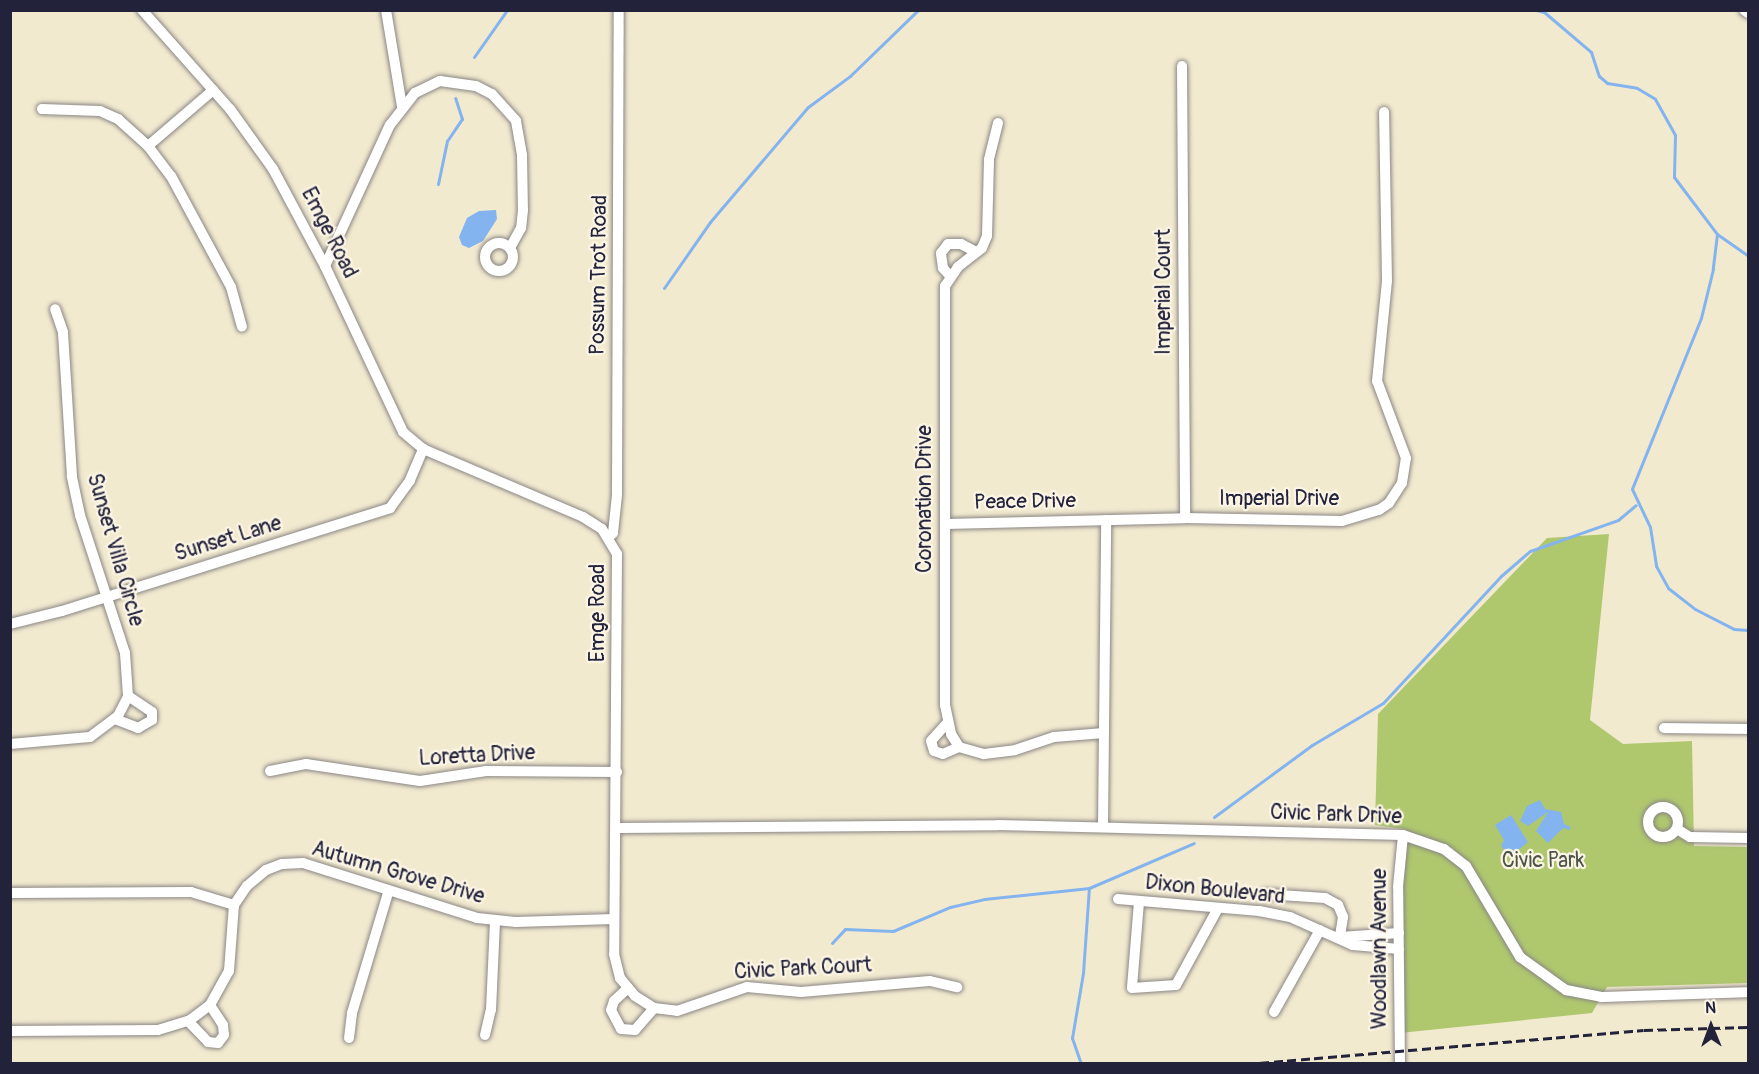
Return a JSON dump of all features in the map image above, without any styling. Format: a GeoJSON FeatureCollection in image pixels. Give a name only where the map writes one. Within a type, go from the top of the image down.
{"type":"FeatureCollection","features":[{"type":"Feature","properties":{"kind":"street","name":"Emge Road"},"geometry":{"type":"LineString","coordinates":[[142,10],[213,90],[273,169],[325,266],[403,432],[423,449],[583,517],[608,538],[617,554],[616,828]]}},
{"type":"Feature","properties":{"kind":"street"},"geometry":{"type":"LineString","coordinates":[[386,10],[402,107]]}},
{"type":"Feature","properties":{"kind":"street","name":"Possum Trot Road"},"geometry":{"type":"LineString","coordinates":[[608,538],[613,533],[617,494],[619,10]]}},
{"type":"Feature","properties":{"kind":"street"},"geometry":{"type":"LineString","coordinates":[[1744,10],[1749,13]]}},
{"type":"Feature","properties":{"kind":"street","name":"Imperial Court"},"geometry":{"type":"LineString","coordinates":[[1182,66],[1185,518]]}},
{"type":"Feature","properties":{"kind":"street"},"geometry":{"type":"LineString","coordinates":[[325,266],[379,144],[402,107],[427,86],[455,81],[492,94],[512,113],[520,135],[523,190],[521,228],[510,248]]}},
{"type":"Feature","properties":{"kind":"street"},"geometry":{"type":"LineString","coordinates":[[148,146],[213,90]]}},
{"type":"Feature","properties":{"kind":"street"},"geometry":{"type":"LineString","coordinates":[[42,110],[100,111],[117,119],[148,146],[171,176],[231,287],[242,327]]}},
{"type":"Feature","properties":{"kind":"street","name":"Imperial Drive"},"geometry":{"type":"LineString","coordinates":[[1106,520],[1185,518],[1342,521],[1379,510],[1402,483],[1404,446],[1377,381],[1386,281],[1384,112]]}},
{"type":"Feature","properties":{"kind":"street"},"geometry":{"type":"LineString","coordinates":[[950,276],[982,248],[990,224],[989,159],[998,123]]}},
{"type":"Feature","properties":{"kind":"street","name":"Coronation Drive"},"geometry":{"type":"LineString","coordinates":[[959,747],[948,722],[944,632],[946,524],[943,311],[950,276],[943,268],[941,253],[948,244],[961,244],[976,252]]}},
{"type":"Feature","properties":{"kind":"street","name":"Sunset Villa Circle"},"geometry":{"type":"LineString","coordinates":[[55,309],[64,342],[73,482],[125,653],[128,696]]}},
{"type":"Feature","properties":{"kind":"street","name":"Sunset Lane"},"geometry":{"type":"LineString","coordinates":[[10,624],[108,597],[390,508],[410,480],[423,449]]}},
{"type":"Feature","properties":{"kind":"street"},"geometry":{"type":"LineString","coordinates":[[628,988],[614,1001],[611,1010],[621,1029],[635,1030],[654,1008],[628,988],[620,978],[614,954],[616,828],[1103,827],[1106,520]]}},
{"type":"Feature","properties":{"kind":"street","name":"Peace Drive"},"geometry":{"type":"LineString","coordinates":[[946,524],[1106,520]]}},
{"type":"Feature","properties":{"kind":"street"},"geometry":{"type":"LineString","coordinates":[[10,744],[79,740],[102,731],[115,719],[128,696],[152,712],[152,720],[138,728],[115,719]]}},
{"type":"Feature","properties":{"kind":"street"},"geometry":{"type":"LineString","coordinates":[[948,722],[931,741],[934,751],[943,754],[959,747],[984,754],[1015,750],[1054,736],[1104,733]]}},
{"type":"Feature","properties":{"kind":"street"},"geometry":{"type":"LineString","coordinates":[[1664,728],[1749,729]]}},
{"type":"Feature","properties":{"kind":"street","name":"Loretta Drive"},"geometry":{"type":"LineString","coordinates":[[270,771],[306,764],[420,781],[486,771],[616,772]]}},
{"type":"Feature","properties":{"kind":"street","name":"Civic Park Drive"},"geometry":{"type":"LineString","coordinates":[[1103,827],[1403,835],[1444,849],[1466,866],[1520,957],[1566,990],[1601,997],[1749,992]]}},
{"type":"Feature","properties":{"kind":"street"},"geometry":{"type":"LineString","coordinates":[[1677,829],[1690,837],[1749,838]]}},
{"type":"Feature","properties":{"kind":"street","name":"Woodlawn Avenue"},"geometry":{"type":"LineString","coordinates":[[1400,1064],[1398,886],[1403,835]]}},
{"type":"Feature","properties":{"kind":"street","name":"Autumn Grove Drive"},"geometry":{"type":"LineString","coordinates":[[234,905],[256,876],[282,864],[303,863],[495,921],[614,919]]}},
{"type":"Feature","properties":{"kind":"street"},"geometry":{"type":"LineString","coordinates":[[349,1038],[352,1013],[388,890]]}},
{"type":"Feature","properties":{"kind":"street"},"geometry":{"type":"LineString","coordinates":[[10,893],[191,892],[234,905],[229,971],[210,1005],[188,1021],[158,1030],[10,1031]]}},
{"type":"Feature","properties":{"kind":"street"},"geometry":{"type":"LineString","coordinates":[[1265,894],[1325,897],[1338,905],[1343,917],[1340,937]]}},
{"type":"Feature","properties":{"kind":"street","name":"Dixon Boulevard"},"geometry":{"type":"LineString","coordinates":[[1118,899],[1290,917],[1369,949],[1399,949]]}},
{"type":"Feature","properties":{"kind":"street"},"geometry":{"type":"LineString","coordinates":[[1139,902],[1132,988],[1176,985],[1217,910]]}},
{"type":"Feature","properties":{"kind":"street"},"geometry":{"type":"LineString","coordinates":[[485,1035],[491,1010],[495,921]]}},
{"type":"Feature","properties":{"kind":"street"},"geometry":{"type":"LineString","coordinates":[[1275,1012],[1320,930]]}},
{"type":"Feature","properties":{"kind":"street","name":"Dixon Boulevard"},"geometry":{"type":"LineString","coordinates":[[1340,937],[1399,933]]}},
{"type":"Feature","properties":{"kind":"street","name":"Civic Park Court"},"geometry":{"type":"LineString","coordinates":[[654,1008],[677,1011],[693,1008],[719,994],[747,987],[801,992],[930,981],[957,987]]}},
{"type":"Feature","properties":{"kind":"street"},"geometry":{"type":"LineString","coordinates":[[188,1021],[208,1042],[219,1043],[224,1035],[223,1024],[210,1005]]}},
{"type":"Feature","properties":{"kind":"green space","name":"Civic Park"},"geometry":{"type":"Polygon","coordinates":[[[1609,534],[1590,720],[1623,744],[1692,741],[1694,846],[1748,847],[1748,983],[1607,987],[1592,1013],[1400,1033],[1399,859],[1404,829],[1375,825],[1378,714],[1547,538],[1609,534]]]}},
{"type":"Feature","properties":{"kind":"water"},"geometry":{"type":"Polygon","coordinates":[[[496,210],[497,219],[483,241],[469,248],[462,245],[459,237],[467,218],[479,211],[496,210]]]}},
{"type":"Feature","properties":{"kind":"water"},"geometry":{"type":"Polygon","coordinates":[[[1540,800],[1545,809],[1561,812],[1564,824],[1571,827],[1569,830],[1563,828],[1548,843],[1536,831],[1548,812],[1528,826],[1520,821],[1527,806],[1540,800]]]}},
{"type":"Feature","properties":{"kind":"water"},"geometry":{"type":"Polygon","coordinates":[[[1511,815],[1528,842],[1510,857],[1501,846],[1504,840],[1495,825],[1511,815]]]}},
{"type":"Feature","properties":{"kind":"waterway"},"geometry":{"type":"LineString","coordinates":[[474,57],[507,10]]}},
{"type":"Feature","properties":{"kind":"waterway"},"geometry":{"type":"LineString","coordinates":[[664,288],[710,222],[808,107],[850,76],[918,10]]}},
{"type":"Feature","properties":{"kind":"waterway"},"geometry":{"type":"LineString","coordinates":[[1536,10],[1544,12],[1591,52],[1599,76],[1607,83],[1637,88],[1655,99],[1675,135],[1674,177],[1717,234],[1748,256]]}},
{"type":"Feature","properties":{"kind":"waterway"},"geometry":{"type":"LineString","coordinates":[[438,184],[447,141],[462,119],[455,98]]}},
{"type":"Feature","properties":{"kind":"waterway"},"geometry":{"type":"LineString","coordinates":[[1717,234],[1713,269],[1701,318],[1632,489],[1650,527],[1656,566],[1668,588],[1695,609],[1734,629],[1748,630]]}},
{"type":"Feature","properties":{"kind":"waterway"},"geometry":{"type":"LineString","coordinates":[[1214,817],[1312,745],[1383,703],[1501,576],[1530,551],[1618,520],[1636,505]]}},
{"type":"Feature","properties":{"kind":"waterway"},"geometry":{"type":"LineString","coordinates":[[832,943],[845,929],[893,931],[950,907],[984,899],[1089,888],[1194,843]]}},
{"type":"Feature","properties":{"kind":"waterway"},"geometry":{"type":"LineString","coordinates":[[1081,1064],[1072,1038],[1083,973],[1089,888]]}},
{"type":"Feature","properties":{"kind":"railway"},"geometry":{"type":"LineString","coordinates":[[1247,1064],[1644,1030],[1748,1027]]}}]}
